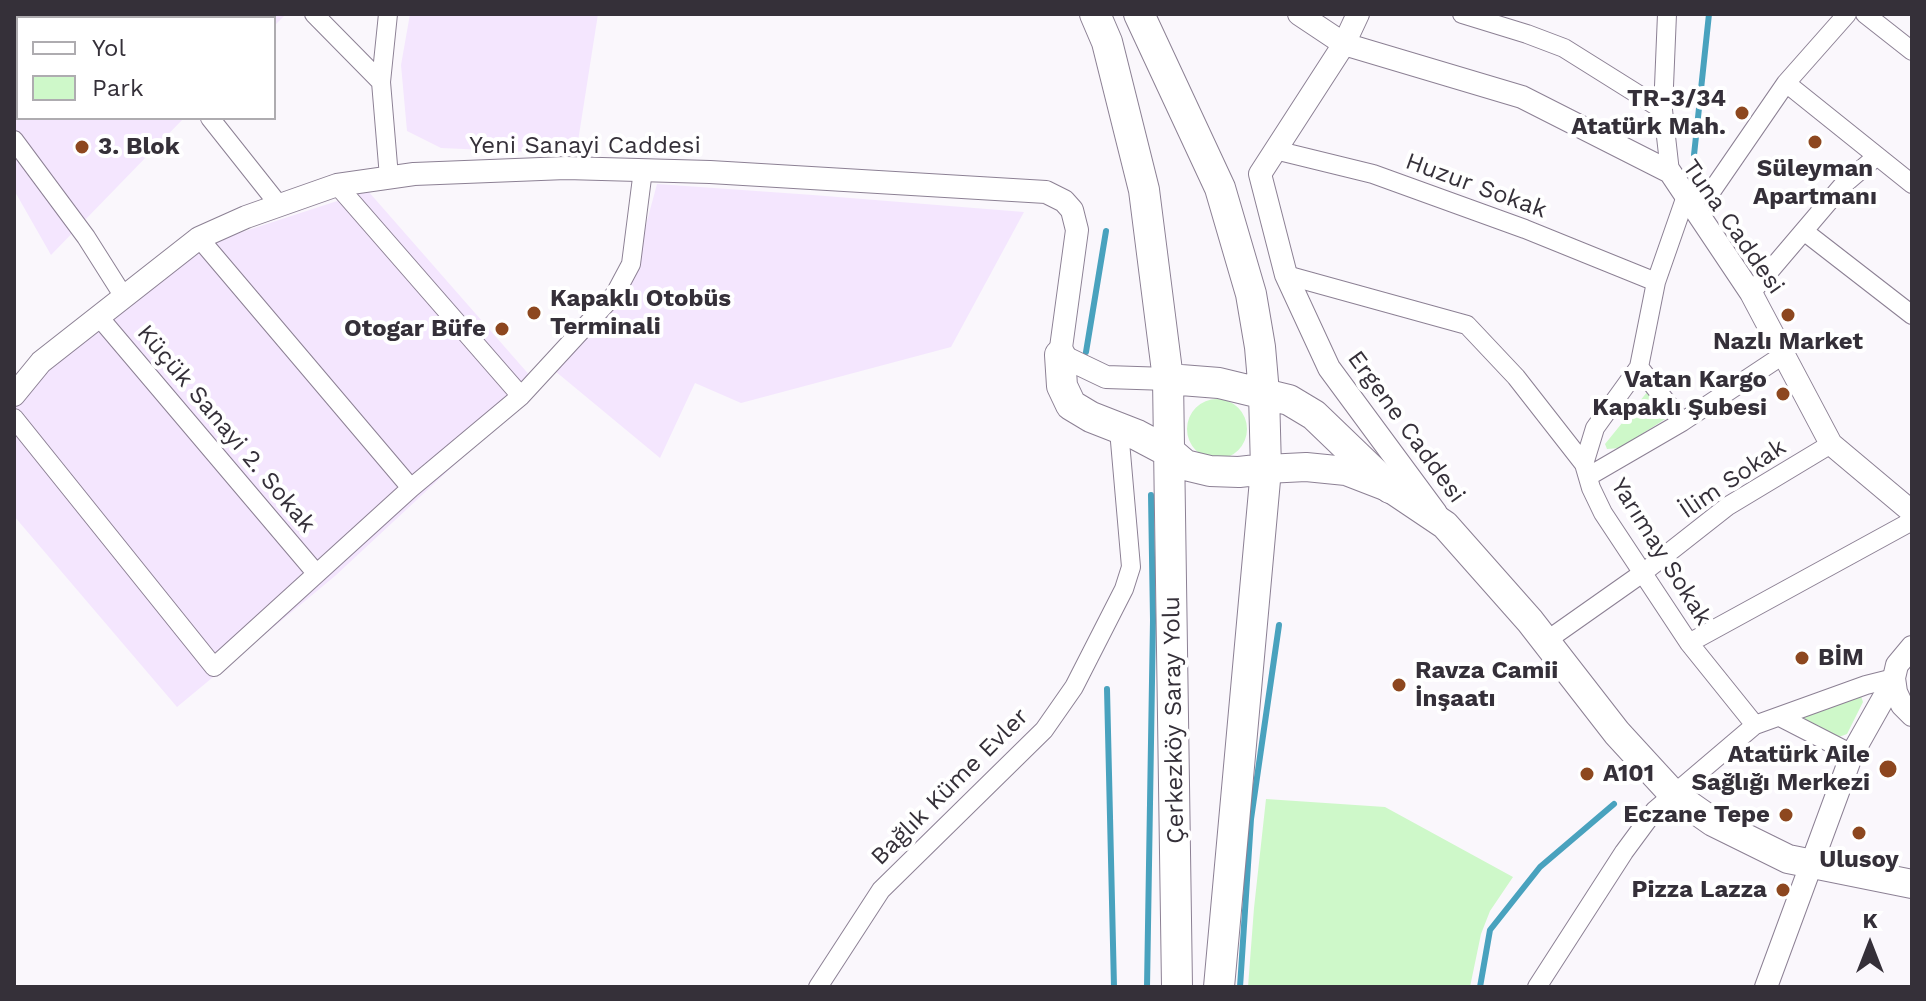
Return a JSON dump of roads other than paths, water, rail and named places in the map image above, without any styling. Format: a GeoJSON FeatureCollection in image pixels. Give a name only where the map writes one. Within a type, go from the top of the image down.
{"type":"FeatureCollection","features":[{"type":"Feature","properties":{"kind":"highway","name":"Çerkezköy Saray Yolu"},"geometry":{"type":"LineString","coordinates":[[1095,14],[1107,42],[1144,190],[1168,379],[1177,987]]}},
{"type":"Feature","properties":{"kind":"highway"},"geometry":{"type":"LineString","coordinates":[[1139,14],[1220,188],[1251,294],[1264,393],[1266,469],[1219,987]]}},
{"type":"Feature","properties":{"kind":"highway"},"geometry":{"type":"LineString","coordinates":[[1060,355],[1062,386],[1071,405],[1119,430],[1137,435],[1171,453],[1185,465],[1210,471],[1266,469]]}},
{"type":"Feature","properties":{"kind":"highway"},"geometry":{"type":"LineString","coordinates":[[1168,379],[1219,383],[1289,400],[1314,415],[1390,488]]}},
{"type":"Feature","properties":{"kind":"main road"},"geometry":{"type":"LineString","coordinates":[[1266,469],[1306,467],[1346,471],[1390,488],[1445,525],[1546,641],[1617,733],[1673,794],[1713,822],[1788,859],[1912,884]]}},
{"type":"Feature","properties":{"kind":"street"},"geometry":{"type":"LineString","coordinates":[[314,14],[381,82]]}},
{"type":"Feature","properties":{"kind":"street"},"geometry":{"type":"LineString","coordinates":[[388,14],[381,82],[389,177]]}},
{"type":"Feature","properties":{"kind":"street","name":"Tuna Caddesi"},"geometry":{"type":"LineString","coordinates":[[1299,14],[1344,44],[1522,97],[1670,172],[1751,293],[1831,444],[1912,512]]}},
{"type":"Feature","properties":{"kind":"street","name":"Ergene Caddesi"},"geometry":{"type":"LineString","coordinates":[[1358,14],[1344,44],[1260,174],[1286,275],[1329,368],[1445,525]]}},
{"type":"Feature","properties":{"kind":"street"},"geometry":{"type":"LineString","coordinates":[[1462,14],[1564,48],[1663,110]]}},
{"type":"Feature","properties":{"kind":"street"},"geometry":{"type":"LineString","coordinates":[[1527,34],[1534,14]]}},
{"type":"Feature","properties":{"kind":"street"},"geometry":{"type":"LineString","coordinates":[[1667,14],[1663,110],[1670,172]]}},
{"type":"Feature","properties":{"kind":"street"},"geometry":{"type":"LineString","coordinates":[[1586,470],[1595,428],[1639,367],[1656,282],[1686,196],[1711,192],[1786,83],[1847,14]]}},
{"type":"Feature","properties":{"kind":"street"},"geometry":{"type":"LineString","coordinates":[[1865,14],[1912,51]]}},
{"type":"Feature","properties":{"kind":"street"},"geometry":{"type":"LineString","coordinates":[[1786,83],[1912,184]]}},
{"type":"Feature","properties":{"kind":"street"},"geometry":{"type":"LineString","coordinates":[[212,120],[279,205]]}},
{"type":"Feature","properties":{"kind":"street"},"geometry":{"type":"LineString","coordinates":[[14,140],[86,237],[124,297]]}},
{"type":"Feature","properties":{"kind":"street","name":"Huzur Sokak"},"geometry":{"type":"LineString","coordinates":[[1275,150],[1373,174],[1525,229],[1656,282]]}},
{"type":"Feature","properties":{"kind":"street"},"geometry":{"type":"LineString","coordinates":[[1751,293],[1842,186],[1877,156]]}},
{"type":"Feature","properties":{"kind":"street","name":"Yeni Sanayi Caddesi"},"geometry":{"type":"LineString","coordinates":[[14,395],[41,362],[199,238],[279,205],[337,185],[389,177],[566,168],[1046,192],[1064,201],[1072,210],[1077,230],[1060,355]]}},
{"type":"Feature","properties":{"kind":"street"},"geometry":{"type":"LineString","coordinates":[[14,418],[214,667],[411,488],[521,396],[615,294],[631,264],[643,170]]}},
{"type":"Feature","properties":{"kind":"street"},"geometry":{"type":"LineString","coordinates":[[337,185],[521,396]]}},
{"type":"Feature","properties":{"kind":"street"},"geometry":{"type":"LineString","coordinates":[[1805,232],[1912,315]]}},
{"type":"Feature","properties":{"kind":"street"},"geometry":{"type":"LineString","coordinates":[[199,238],[411,488]]}},
{"type":"Feature","properties":{"kind":"street","name":"Yarımay Sokak"},"geometry":{"type":"LineString","coordinates":[[1286,275],[1467,325],[1516,377],[1586,470],[1603,513],[1689,643],[1755,725]]}},
{"type":"Feature","properties":{"kind":"street","name":"Küçük Sanayi 2. Sokak"},"geometry":{"type":"LineString","coordinates":[[99,317],[316,573]]}},
{"type":"Feature","properties":{"kind":"street"},"geometry":{"type":"LineString","coordinates":[[1060,355],[1106,377],[1168,379]]}},
{"type":"Feature","properties":{"kind":"street"},"geometry":{"type":"LineString","coordinates":[[1586,470],[1682,422],[1783,355]]}},
{"type":"Feature","properties":{"kind":"street"},"geometry":{"type":"LineString","coordinates":[[1639,367],[1682,422]]}},
{"type":"Feature","properties":{"kind":"street","name":"Bağlık Küme Evler"},"geometry":{"type":"LineString","coordinates":[[818,987],[881,890],[1044,730],[1074,687],[1124,589],[1131,567],[1119,430]]}},
{"type":"Feature","properties":{"kind":"street","name":"İlim Sokak"},"geometry":{"type":"LineString","coordinates":[[1546,641],[1644,572],[1728,506],[1831,444]]}},
{"type":"Feature","properties":{"kind":"street"},"geometry":{"type":"LineString","coordinates":[[1689,643],[1912,521]]}},
{"type":"Feature","properties":{"kind":"street"},"geometry":{"type":"LineString","coordinates":[[1770,986],[1810,865],[1852,754],[1894,682],[1897,665],[1912,647]]}},
{"type":"Feature","properties":{"kind":"street"},"geometry":{"type":"LineString","coordinates":[[1537,987],[1624,852],[1655,810],[1673,794],[1755,725],[1866,685],[1894,682]]}},
{"type":"Feature","properties":{"kind":"street"},"geometry":{"type":"LineString","coordinates":[[1894,682],[1902,705],[1912,715]]}},
{"type":"Feature","properties":{"kind":"street"},"geometry":{"type":"LineString","coordinates":[[1780,717],[1852,754]]}},
{"type":"Feature","properties":{"kind":"waterway"},"geometry":{"type":"LineString","coordinates":[[1694,155],[1709,14]]}},
{"type":"Feature","properties":{"kind":"waterway"},"geometry":{"type":"LineString","coordinates":[[1086,352],[1106,231]]}},
{"type":"Feature","properties":{"kind":"waterway"},"geometry":{"type":"LineString","coordinates":[[1147,987],[1153,620],[1151,495]]}},
{"type":"Feature","properties":{"kind":"waterway"},"geometry":{"type":"LineString","coordinates":[[1240,987],[1251,819],[1279,625]]}},
{"type":"Feature","properties":{"kind":"waterway"},"geometry":{"type":"LineString","coordinates":[[1107,689],[1114,987]]}},
{"type":"Feature","properties":{"kind":"waterway"},"geometry":{"type":"LineString","coordinates":[[1480,987],[1490,930],[1540,867],[1614,804]]}},
{"type":"Feature","properties":{"kind":"place","name":"TR-3/34 Atatürk Mah."},"geometry":{"type":"Point","coordinates":[1742,113]}},
{"type":"Feature","properties":{"kind":"place","name":"Süleyman Apartmanı"},"geometry":{"type":"Point","coordinates":[1815,142]}},
{"type":"Feature","properties":{"kind":"place","name":"3. Blok"},"geometry":{"type":"Point","coordinates":[82,147]}},
{"type":"Feature","properties":{"kind":"place","name":"Kapaklı Otobüs Terminali"},"geometry":{"type":"Point","coordinates":[534,313]}},
{"type":"Feature","properties":{"kind":"place","name":"Nazlı Market"},"geometry":{"type":"Point","coordinates":[1788,315]}},
{"type":"Feature","properties":{"kind":"place","name":"Otogar Büfe"},"geometry":{"type":"Point","coordinates":[502,329]}},
{"type":"Feature","properties":{"kind":"place","name":"Vatan Kargo Kapaklı Şubesi"},"geometry":{"type":"Point","coordinates":[1783,394]}},
{"type":"Feature","properties":{"kind":"place","name":"BİM"},"geometry":{"type":"Point","coordinates":[1802,658]}},
{"type":"Feature","properties":{"kind":"place","name":"Ravza Camii İnşaatı"},"geometry":{"type":"Point","coordinates":[1399,685]}},
{"type":"Feature","properties":{"kind":"place","name":"Atatürk Aile Sağlığı Merkezi"},"geometry":{"type":"Point","coordinates":[1888,769]}},
{"type":"Feature","properties":{"kind":"place","name":"A101"},"geometry":{"type":"Point","coordinates":[1587,774]}},
{"type":"Feature","properties":{"kind":"place","name":"Eczane Tepe"},"geometry":{"type":"Point","coordinates":[1786,815]}},
{"type":"Feature","properties":{"kind":"place","name":"Ulusoy"},"geometry":{"type":"Point","coordinates":[1859,833]}},
{"type":"Feature","properties":{"kind":"place","name":"Pizza Lazza"},"geometry":{"type":"Point","coordinates":[1783,890]}}]}
